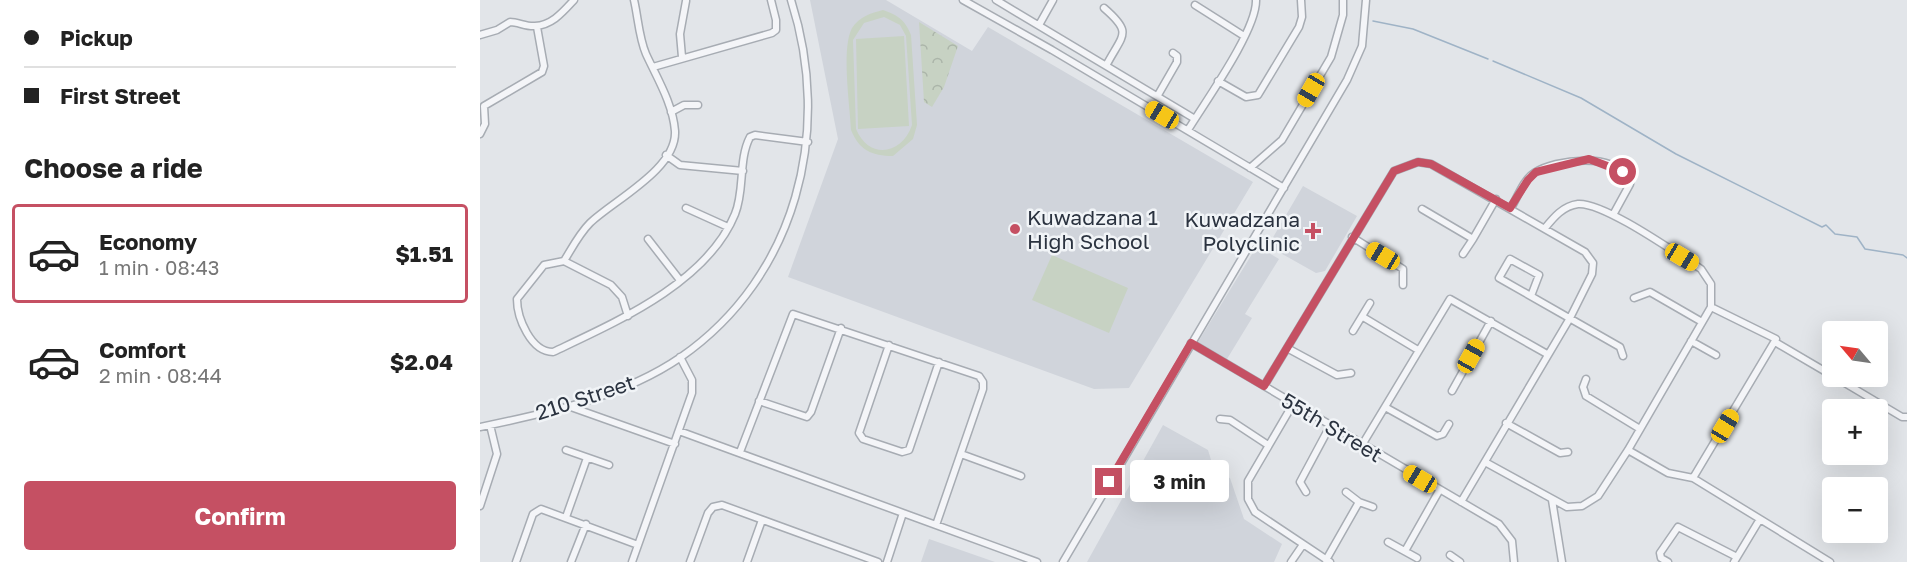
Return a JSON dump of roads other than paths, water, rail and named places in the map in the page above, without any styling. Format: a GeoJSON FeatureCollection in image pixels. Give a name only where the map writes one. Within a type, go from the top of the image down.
{"type":"FeatureCollection","features":[{"type":"Feature","properties":{"kind":"street"},"geometry":{"type":"LineString","coordinates":[[480,35],[513,21],[537,27],[554,21],[574,0]]}},
{"type":"Feature","properties":{"kind":"street"},"geometry":{"type":"LineString","coordinates":[[564,261],[590,223],[646,180],[666,155],[675,134],[671,112],[645,52],[634,0]]}},
{"type":"Feature","properties":{"kind":"street"},"geometry":{"type":"LineString","coordinates":[[682,57],[680,34],[688,0]]}},
{"type":"Feature","properties":{"kind":"street"},"geometry":{"type":"LineString","coordinates":[[653,67],[772,33],[776,30],[776,20],[771,0]]}},
{"type":"Feature","properties":{"kind":"street","name":"210 Street"},"geometry":{"type":"LineString","coordinates":[[480,427],[568,406],[625,387],[680,357],[715,329],[761,271],[789,217],[808,142],[807,71],[791,0]]}},
{"type":"Feature","properties":{"kind":"street"},"geometry":{"type":"LineString","coordinates":[[963,0],[1180,125],[1284,188]]}},
{"type":"Feature","properties":{"kind":"street"},"geometry":{"type":"LineString","coordinates":[[996,0],[1195,118]]}},
{"type":"Feature","properties":{"kind":"street"},"geometry":{"type":"LineString","coordinates":[[1039,25],[1053,0]]}},
{"type":"Feature","properties":{"kind":"street"},"geometry":{"type":"LineString","coordinates":[[1188,130],[1244,36],[1255,11],[1256,0]]}},
{"type":"Feature","properties":{"kind":"street"},"geometry":{"type":"LineString","coordinates":[[1218,81],[1246,97],[1258,95],[1299,27],[1302,17],[1300,0]]}},
{"type":"Feature","properties":{"kind":"street"},"geometry":{"type":"LineString","coordinates":[[1250,168],[1282,140],[1331,57],[1342,21],[1343,0]]}},
{"type":"Feature","properties":{"kind":"street"},"geometry":{"type":"LineString","coordinates":[[1063,562],[1355,66],[1362,46],[1366,0]]}},
{"type":"Feature","properties":{"kind":"street"},"geometry":{"type":"LineString","coordinates":[[1195,5],[1244,36]]}},
{"type":"Feature","properties":{"kind":"street"},"geometry":{"type":"LineString","coordinates":[[1104,8],[1121,23],[1123,28],[1123,35],[1107,64]]}},
{"type":"Feature","properties":{"kind":"street"},"geometry":{"type":"LineString","coordinates":[[480,134],[485,124],[484,105],[542,72],[544,66],[537,27]]}},
{"type":"Feature","properties":{"kind":"street"},"geometry":{"type":"LineString","coordinates":[[1158,95],[1177,62],[1177,56],[1173,53]]}},
{"type":"Feature","properties":{"kind":"street"},"geometry":{"type":"LineString","coordinates":[[671,112],[684,105],[698,105]]}},
{"type":"Feature","properties":{"kind":"street"},"geometry":{"type":"LineString","coordinates":[[628,316],[617,289],[564,261],[544,265],[517,299],[522,325],[540,349],[553,352],[628,316],[680,279],[715,249],[736,213],[748,142],[755,135],[808,142]]}},
{"type":"Feature","properties":{"kind":"street"},"geometry":{"type":"LineString","coordinates":[[666,155],[680,165],[743,171]]}},
{"type":"Feature","properties":{"kind":"street"},"geometry":{"type":"LineString","coordinates":[[1510,208],[1528,180],[1536,172],[1589,159],[1623,172],[1630,179],[1630,184],[1613,215]]}},
{"type":"Feature","properties":{"kind":"street"},"geometry":{"type":"LineString","coordinates":[[1264,386],[1389,176],[1412,163],[1431,164],[1496,199],[1585,252],[1593,263],[1592,274],[1569,318],[1461,502]]}},
{"type":"Feature","properties":{"kind":"street"},"geometry":{"type":"LineString","coordinates":[[1463,254],[1496,199]]}},
{"type":"Feature","properties":{"kind":"street"},"geometry":{"type":"LineString","coordinates":[[1485,462],[1552,500],[1574,507],[1593,500],[1628,450],[1711,307],[1711,284],[1701,269],[1613,215],[1589,205],[1578,204],[1557,213],[1545,228]]}},
{"type":"Feature","properties":{"kind":"street"},"geometry":{"type":"LineString","coordinates":[[686,208],[728,227]]}},
{"type":"Feature","properties":{"kind":"street"},"geometry":{"type":"LineString","coordinates":[[1422,209],[1473,239]]}},
{"type":"Feature","properties":{"kind":"street"},"geometry":{"type":"LineString","coordinates":[[1352,237],[1403,269],[1403,285]]}},
{"type":"Feature","properties":{"kind":"street"},"geometry":{"type":"LineString","coordinates":[[648,239],[680,279]]}},
{"type":"Feature","properties":{"kind":"street"},"geometry":{"type":"LineString","coordinates":[[1531,296],[1539,275],[1510,259],[1499,278],[1620,347],[1623,356]]}},
{"type":"Feature","properties":{"kind":"street"},"geometry":{"type":"LineString","coordinates":[[1634,298],[1650,292],[1702,322]]}},
{"type":"Feature","properties":{"kind":"street"},"geometry":{"type":"LineString","coordinates":[[1362,445],[1450,300],[1547,354]]}},
{"type":"Feature","properties":{"kind":"street"},"geometry":{"type":"LineString","coordinates":[[1353,331],[1370,303]]}},
{"type":"Feature","properties":{"kind":"street"},"geometry":{"type":"LineString","coordinates":[[1711,307],[1775,338],[1775,342],[1822,370]]}},
{"type":"Feature","properties":{"kind":"street"},"geometry":{"type":"LineString","coordinates":[[740,452],[793,314],[841,328],[979,376],[983,382],[936,525]]}},
{"type":"Feature","properties":{"kind":"street"},"geometry":{"type":"LineString","coordinates":[[1363,317],[1418,350]]}},
{"type":"Feature","properties":{"kind":"street"},"geometry":{"type":"LineString","coordinates":[[1452,391],[1491,321]]}},
{"type":"Feature","properties":{"kind":"street"},"geometry":{"type":"LineString","coordinates":[[759,401],[807,417],[811,412],[841,328]]}},
{"type":"Feature","properties":{"kind":"street"},"geometry":{"type":"LineString","coordinates":[[1691,342],[1716,355]]}},
{"type":"Feature","properties":{"kind":"street"},"geometry":{"type":"LineString","coordinates":[[1693,478],[1775,342]]}},
{"type":"Feature","properties":{"kind":"street","name":"55th Street"},"geometry":{"type":"LineString","coordinates":[[1191,343],[1461,502],[1504,530],[1514,547],[1514,562]]}},
{"type":"Feature","properties":{"kind":"street"},"geometry":{"type":"LineString","coordinates":[[888,345],[859,433],[863,439],[902,453],[909,450],[939,362]]}},
{"type":"Feature","properties":{"kind":"street"},"geometry":{"type":"LineString","coordinates":[[1287,348],[1337,375],[1351,373]]}},
{"type":"Feature","properties":{"kind":"street"},"geometry":{"type":"LineString","coordinates":[[632,562],[675,444],[693,386],[680,357]]}},
{"type":"Feature","properties":{"kind":"street"},"geometry":{"type":"LineString","coordinates":[[1586,379],[1583,387],[1586,396],[1640,429]]}},
{"type":"Feature","properties":{"kind":"street"},"geometry":{"type":"LineString","coordinates":[[1852,387],[1902,417],[1907,417]]}},
{"type":"Feature","properties":{"kind":"street"},"geometry":{"type":"LineString","coordinates":[[1293,404],[1248,481],[1249,503],[1255,512],[1302,546],[1328,561],[1359,502]]}},
{"type":"Feature","properties":{"kind":"street"},"geometry":{"type":"LineString","coordinates":[[568,406],[675,444]]}},
{"type":"Feature","properties":{"kind":"street"},"geometry":{"type":"LineString","coordinates":[[1385,407],[1437,436],[1443,434],[1449,424]]}},
{"type":"Feature","properties":{"kind":"street"},"geometry":{"type":"LineString","coordinates":[[1220,420],[1230,420],[1268,445]]}},
{"type":"Feature","properties":{"kind":"street"},"geometry":{"type":"LineString","coordinates":[[1506,423],[1560,453],[1569,452]]}},
{"type":"Feature","properties":{"kind":"street"},"geometry":{"type":"LineString","coordinates":[[480,506],[497,454],[490,424]]}},
{"type":"Feature","properties":{"kind":"street"},"geometry":{"type":"LineString","coordinates":[[1306,492],[1300,482],[1330,426]]}},
{"type":"Feature","properties":{"kind":"street"},"geometry":{"type":"LineString","coordinates":[[679,432],[740,452],[1037,562]]}},
{"type":"Feature","properties":{"kind":"street"},"geometry":{"type":"LineString","coordinates":[[566,450],[609,465]]}},
{"type":"Feature","properties":{"kind":"street"},"geometry":{"type":"LineString","coordinates":[[1628,450],[1668,473],[1693,478],[1830,562]]}},
{"type":"Feature","properties":{"kind":"street"},"geometry":{"type":"LineString","coordinates":[[961,454],[1022,476]]}},
{"type":"Feature","properties":{"kind":"street"},"geometry":{"type":"LineString","coordinates":[[566,517],[588,458]]}},
{"type":"Feature","properties":{"kind":"street"},"geometry":{"type":"LineString","coordinates":[[1405,551],[1439,490]]}},
{"type":"Feature","properties":{"kind":"street"},"geometry":{"type":"LineString","coordinates":[[1346,492],[1359,502],[1373,507]]}},
{"type":"Feature","properties":{"kind":"street"},"geometry":{"type":"LineString","coordinates":[[1552,500],[1562,562]]}},
{"type":"Feature","properties":{"kind":"street"},"geometry":{"type":"LineString","coordinates":[[690,562],[713,507],[722,505],[878,562]]}},
{"type":"Feature","properties":{"kind":"street"},"geometry":{"type":"LineString","coordinates":[[516,562],[537,510],[541,508],[638,544]]}},
{"type":"Feature","properties":{"kind":"street"},"geometry":{"type":"LineString","coordinates":[[887,562],[903,513]]}},
{"type":"Feature","properties":{"kind":"street"},"geometry":{"type":"LineString","coordinates":[[1668,562],[1661,558],[1660,552],[1678,527],[1735,560],[1760,519]]}},
{"type":"Feature","properties":{"kind":"street"},"geometry":{"type":"LineString","coordinates":[[747,562],[762,520]]}},
{"type":"Feature","properties":{"kind":"street"},"geometry":{"type":"LineString","coordinates":[[571,562],[586,524]]}},
{"type":"Feature","properties":{"kind":"street"},"geometry":{"type":"LineString","coordinates":[[1388,542],[1417,558]]}},
{"type":"Feature","properties":{"kind":"street"},"geometry":{"type":"LineString","coordinates":[[1291,562],[1302,546]]}},
{"type":"Feature","properties":{"kind":"street"},"geometry":{"type":"LineString","coordinates":[[1450,555],[1460,562]]}},
{"type":"Feature","properties":{"kind":"waterway"},"geometry":{"type":"LineString","coordinates":[[1373,21],[1413,29],[1488,59]]}},
{"type":"Feature","properties":{"kind":"waterway"},"geometry":{"type":"LineString","coordinates":[[1493,61],[1581,98],[1676,154],[1822,227],[1826,225],[1835,234],[1857,237],[1865,249],[1903,255],[1907,258]]}},
{"type":"Feature","properties":{"kind":"place","name":"Kuwadzana 1 High School"},"geometry":{"type":"Point","coordinates":[1015,229]}},
{"type":"Feature","properties":{"kind":"place","name":"Kuwadzana Polyclinic"},"geometry":{"type":"Point","coordinates":[1313,231]}}]}
